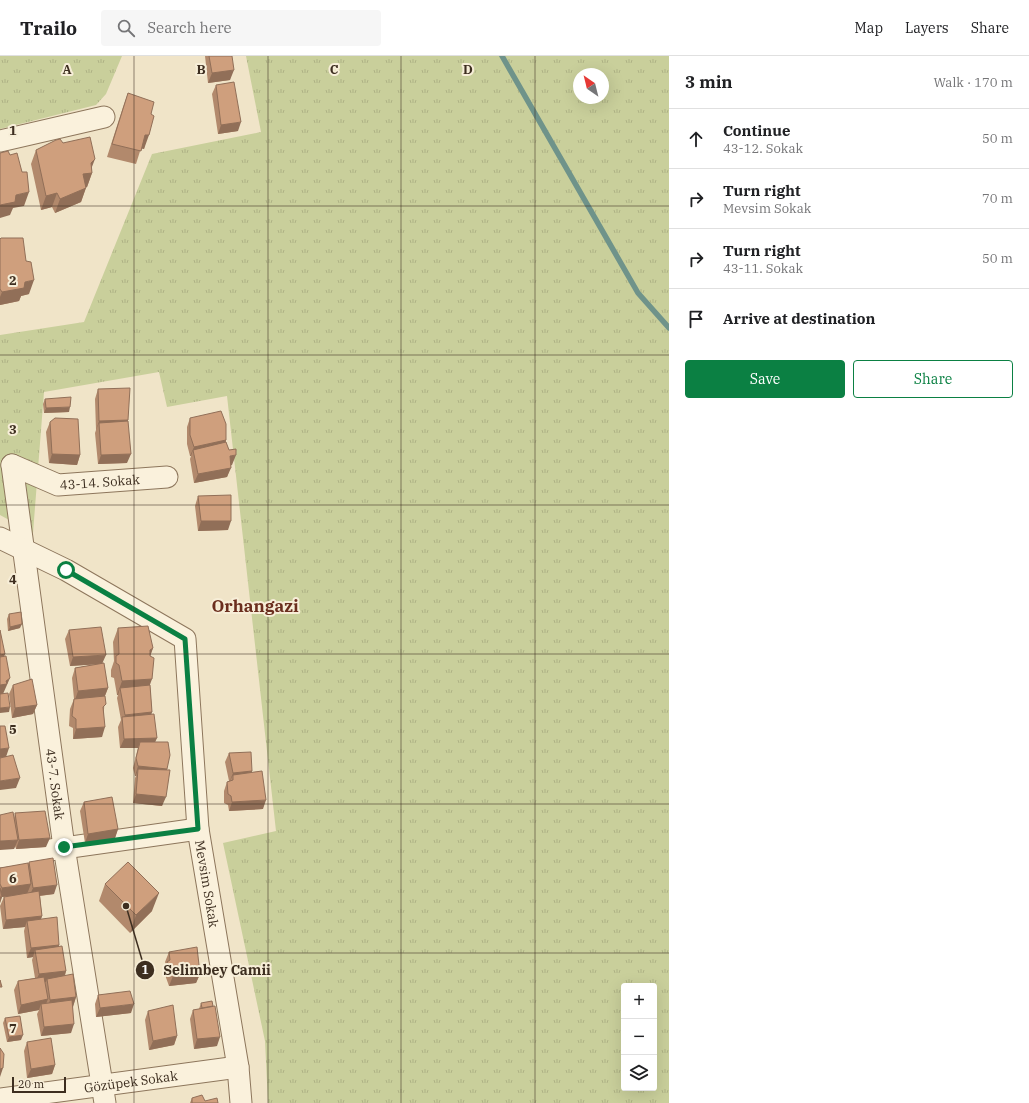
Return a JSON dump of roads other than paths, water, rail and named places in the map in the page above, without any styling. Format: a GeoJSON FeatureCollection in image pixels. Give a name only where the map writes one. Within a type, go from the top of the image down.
{"type":"FeatureCollection","features":[{"type":"Feature","properties":{"kind":"street"},"geometry":{"type":"LineString","coordinates":[[0,141],[104,117]]}},
{"type":"Feature","properties":{"kind":"street","name":"43-14. Sokak"},"geometry":{"type":"LineString","coordinates":[[12,465],[58,485],[167,477]]}},
{"type":"Feature","properties":{"kind":"street","name":"43-7. Sokak"},"geometry":{"type":"LineString","coordinates":[[12,465],[64,847],[104,1094]]}},
{"type":"Feature","properties":{"kind":"street"},"geometry":{"type":"LineString","coordinates":[[0,538],[24,549]]}},
{"type":"Feature","properties":{"kind":"street","name":"Mevsim Sokak"},"geometry":{"type":"LineString","coordinates":[[24,549],[66,570],[185,639],[198,829],[238,1067],[241,1103]]}},
{"type":"Feature","properties":{"kind":"street"},"geometry":{"type":"LineString","coordinates":[[0,857],[198,829]]}},
{"type":"Feature","properties":{"kind":"street","name":"Gözüpek Sokak"},"geometry":{"type":"LineString","coordinates":[[0,1099],[104,1094],[238,1067]]}},
{"type":"Feature","properties":{"kind":"waterway"},"geometry":{"type":"LineString","coordinates":[[502,56],[638,293],[669,328]]}},
{"type":"Feature","properties":{"kind":"place","name":"Selimbey Camii"},"geometry":{"type":"Point","coordinates":[126,906]}},
{"type":"Feature","properties":{"kind":"district","name":"Orhangazi"},"geometry":{"type":"Point","coordinates":[255,606]}}]}
